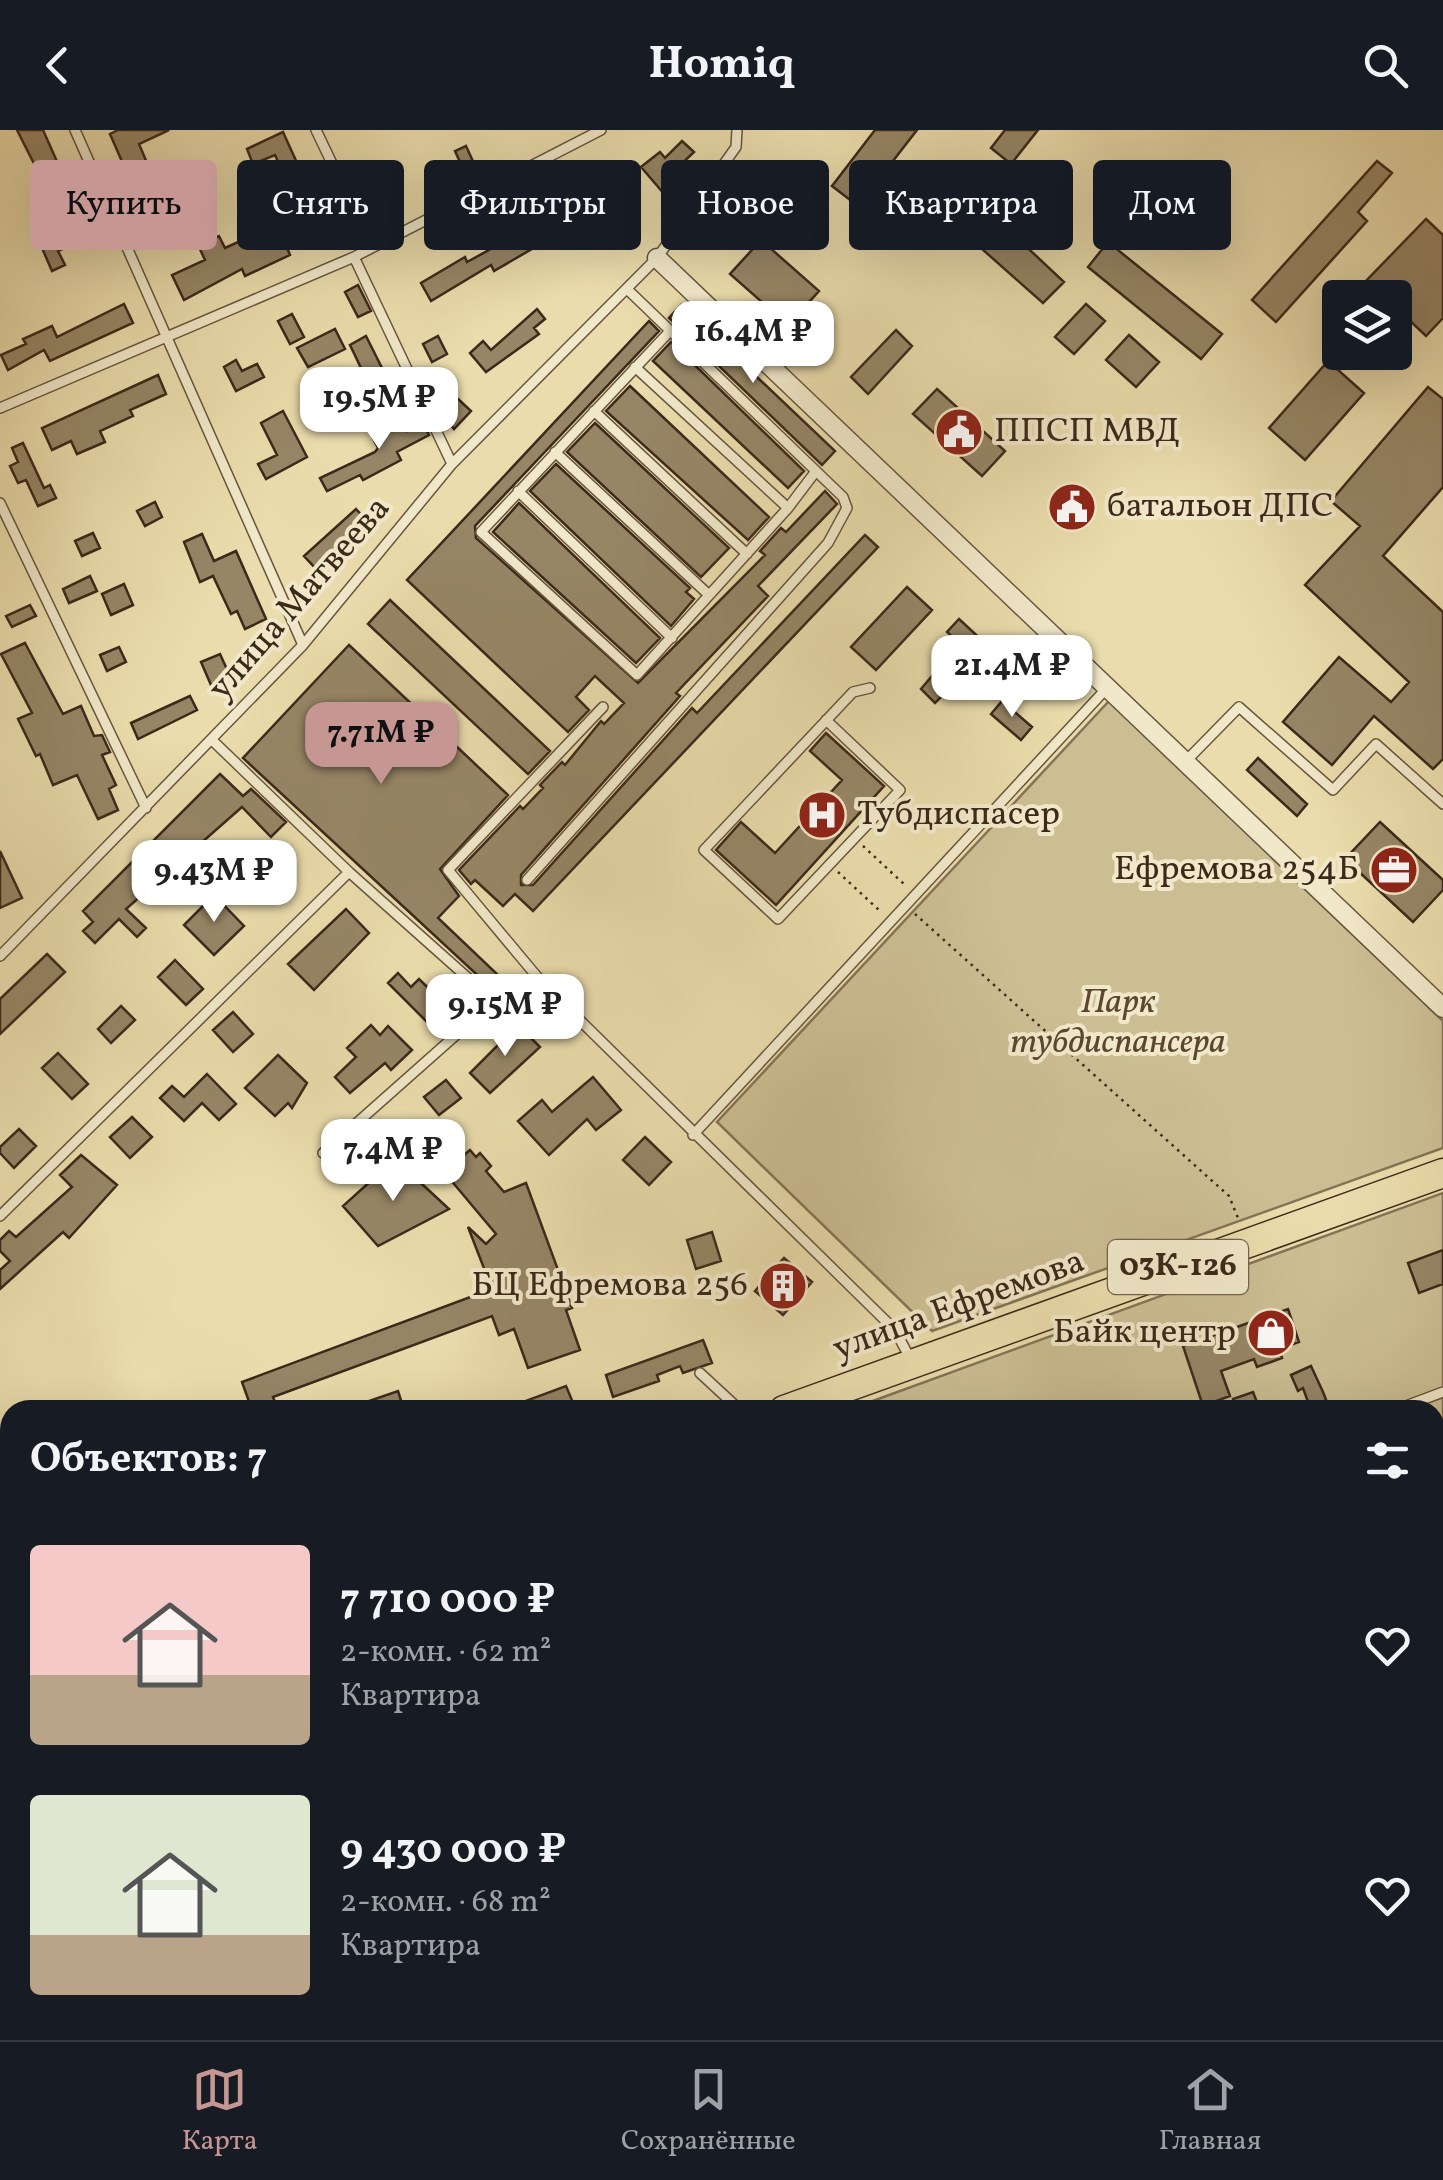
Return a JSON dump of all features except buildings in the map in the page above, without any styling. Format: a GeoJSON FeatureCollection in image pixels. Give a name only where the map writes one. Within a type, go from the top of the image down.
{"type":"FeatureCollection","features":[{"type":"Feature","properties":{"kind":"main road","name":"улица Ефремова"},"geometry":{"type":"LineString","coordinates":[[811,1400],[1443,1173]]}},
{"type":"Feature","properties":{"kind":"street"},"geometry":{"type":"LineString","coordinates":[[656,258],[1443,1008]]}},
{"type":"Feature","properties":{"kind":"lane"},"geometry":{"type":"LineString","coordinates":[[75,130],[303,645]]}},
{"type":"Feature","properties":{"kind":"lane"},"geometry":{"type":"LineString","coordinates":[[316,130],[331,160]]}},
{"type":"Feature","properties":{"kind":"lane"},"geometry":{"type":"LineString","coordinates":[[404,228],[601,130]]}},
{"type":"Feature","properties":{"kind":"lane","name":"улица Матвеева"},"geometry":{"type":"LineString","coordinates":[[0,956],[303,645],[452,464],[656,258],[736,148],[737,130]]}},
{"type":"Feature","properties":{"kind":"lane"},"geometry":{"type":"LineString","coordinates":[[0,408],[170,338],[364,250]]}},
{"type":"Feature","properties":{"kind":"lane"},"geometry":{"type":"LineString","coordinates":[[354,257],[452,464]]}},
{"type":"Feature","properties":{"kind":"lane"},"geometry":{"type":"LineString","coordinates":[[527,880],[828,543],[847,508],[844,497],[627,288]]}},
{"type":"Feature","properties":{"kind":"lane"},"geometry":{"type":"LineString","coordinates":[[670,331],[481,532],[637,675],[788,508],[816,471]]}},
{"type":"Feature","properties":{"kind":"lane"},"geometry":{"type":"LineString","coordinates":[[635,367],[788,508]]}},
{"type":"Feature","properties":{"kind":"lane"},"geometry":{"type":"LineString","coordinates":[[594,411],[747,554]]}},
{"type":"Feature","properties":{"kind":"lane"},"geometry":{"type":"LineString","coordinates":[[555,452],[709,595]]}},
{"type":"Feature","properties":{"kind":"lane"},"geometry":{"type":"LineString","coordinates":[[518,491],[672,638]]}},
{"type":"Feature","properties":{"kind":"lane"},"geometry":{"type":"LineString","coordinates":[[0,504],[146,808]]}},
{"type":"Feature","properties":{"kind":"lane"},"geometry":{"type":"LineString","coordinates":[[693,1135],[1108,687]]}},
{"type":"Feature","properties":{"kind":"lane"},"geometry":{"type":"LineString","coordinates":[[826,720],[900,790],[778,919],[704,850],[826,720],[853,692],[870,688]]}},
{"type":"Feature","properties":{"kind":"lane"},"geometry":{"type":"LineString","coordinates":[[604,707],[448,870],[544,985],[895,1330],[913,1363]]}},
{"type":"Feature","properties":{"kind":"lane"},"geometry":{"type":"LineString","coordinates":[[1186,760],[1239,707],[1334,790],[1376,744],[1443,804]]}},
{"type":"Feature","properties":{"kind":"lane"},"geometry":{"type":"LineString","coordinates":[[212,740],[349,872],[486,995]]}},
{"type":"Feature","properties":{"kind":"lane"},"geometry":{"type":"LineString","coordinates":[[0,1216],[349,872]]}},
{"type":"Feature","properties":{"kind":"lane"},"geometry":{"type":"LineString","coordinates":[[486,995],[544,985]]}},
{"type":"Feature","properties":{"kind":"lane"},"geometry":{"type":"LineString","coordinates":[[323,1153],[483,1011],[486,995]]}},
{"type":"Feature","properties":{"kind":"lane"},"geometry":{"type":"LineString","coordinates":[[700,1373],[729,1400]]}},
{"type":"Feature","properties":{"kind":"path"},"geometry":{"type":"LineString","coordinates":[[854,838],[916,896]]}},
{"type":"Feature","properties":{"kind":"path"},"geometry":{"type":"LineString","coordinates":[[830,864],[892,922]]}},
{"type":"Feature","properties":{"kind":"path"},"geometry":{"type":"LineString","coordinates":[[906,906],[1230,1196],[1238,1218]]}},
{"type":"Feature","properties":{"kind":"green space","name":"Парк тубдиспансера"},"geometry":{"type":"Polygon","coordinates":[[[1109,701],[1443,1021],[1443,1148],[932,1331],[717,1122],[1109,701]]]}},
{"type":"Feature","properties":{"kind":"green space"},"geometry":{"type":"Polygon","coordinates":[[[1443,1193],[1443,1400],[875,1400],[1443,1193]]]}},
{"type":"Feature","properties":{"kind":"place","name":"ППСП МВД"},"geometry":{"type":"Point","coordinates":[959,432]}},
{"type":"Feature","properties":{"kind":"place","name":"батальон ДПС"},"geometry":{"type":"Point","coordinates":[1072,507]}},
{"type":"Feature","properties":{"kind":"place","name":"Тубдиспасер"},"geometry":{"type":"Point","coordinates":[822,815]}},
{"type":"Feature","properties":{"kind":"place","name":"Ефремова 254Б"},"geometry":{"type":"Point","coordinates":[1394,870]}},
{"type":"Feature","properties":{"kind":"place","name":"БЦ Ефремова 256"},"geometry":{"type":"Point","coordinates":[783,1286]}},
{"type":"Feature","properties":{"kind":"place","name":"Байк центр"},"geometry":{"type":"Point","coordinates":[1271,1333]}}]}
